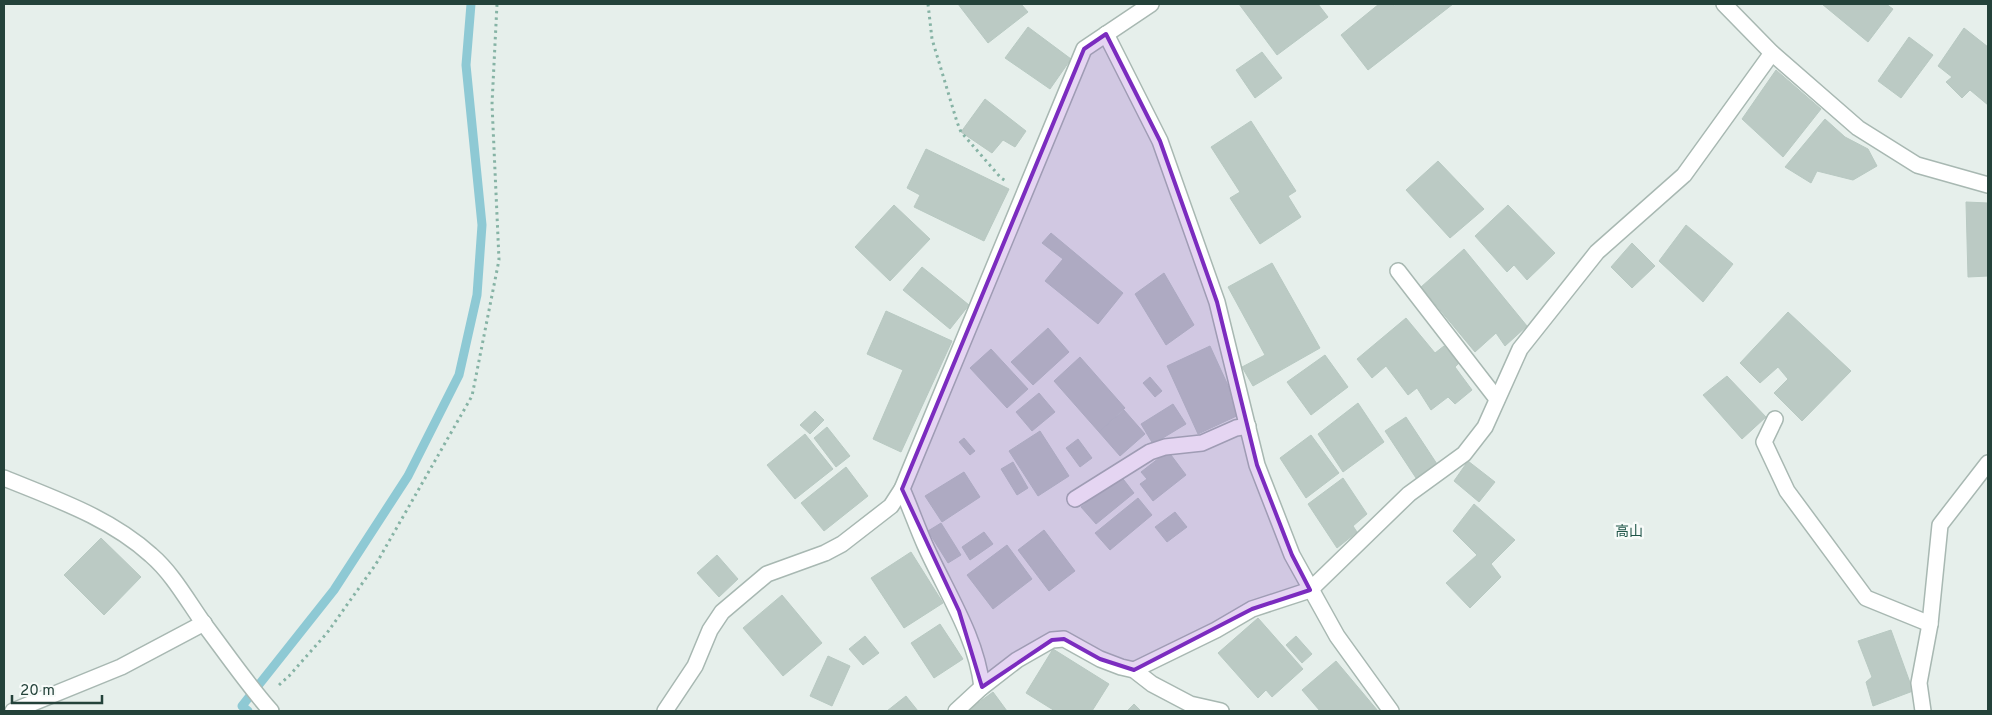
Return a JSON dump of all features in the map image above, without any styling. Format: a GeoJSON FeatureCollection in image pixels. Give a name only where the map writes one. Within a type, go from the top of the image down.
{"type":"FeatureCollection","features":[{"type":"Feature","properties":{"kind":"street"},"geometry":{"type":"LineString","coordinates":[[665,711],[695,666],[710,630],[722,612],[767,574],[819,556],[842,544],[891,506],[902,489],[1084,49],[1151,4]]}},
{"type":"Feature","properties":{"kind":"street"},"geometry":{"type":"LineString","coordinates":[[1724,4],[1772,53],[1858,128],[1917,165],[1988,185]]}},
{"type":"Feature","properties":{"kind":"street"},"geometry":{"type":"LineString","coordinates":[[1106,34],[1163,150],[1218,302],[1257,465],[1277,521],[1310,590],[1337,636],[1391,711]]}},
{"type":"Feature","properties":{"kind":"street"},"geometry":{"type":"LineString","coordinates":[[1134,670],[1216,630],[1252,610],[1310,590],[1408,494],[1464,454],[1485,426],[1520,349],[1598,252],[1684,175],[1772,53]]}},
{"type":"Feature","properties":{"kind":"street"},"geometry":{"type":"LineString","coordinates":[[1398,271],[1497,399]]}},
{"type":"Feature","properties":{"kind":"street"},"geometry":{"type":"LineString","coordinates":[[1775,419],[1764,442],[1787,491],[1866,598],[1930,624]]}},
{"type":"Feature","properties":{"kind":"street"},"geometry":{"type":"LineString","coordinates":[[1075,499],[1150,452],[1165,447],[1202,443],[1236,428],[1248,426]]}},
{"type":"Feature","properties":{"kind":"street"},"geometry":{"type":"LineString","coordinates":[[1923,711],[1919,683],[1930,624],[1940,525],[1988,463]]}},
{"type":"Feature","properties":{"kind":"street"},"geometry":{"type":"LineString","coordinates":[[4,478],[79,509],[123,532],[152,556],[179,586],[204,623],[271,711]]}},
{"type":"Feature","properties":{"kind":"street"},"geometry":{"type":"LineString","coordinates":[[902,489],[925,545],[959,611],[981,674],[982,687]]}},
{"type":"Feature","properties":{"kind":"street"},"geometry":{"type":"LineString","coordinates":[[13,711],[121,667],[204,623]]}},
{"type":"Feature","properties":{"kind":"street"},"geometry":{"type":"LineString","coordinates":[[956,711],[982,687],[1018,660],[1052,640],[1064,639],[1100,659],[1134,670],[1152,684],[1190,704],[1221,711]]}},
{"type":"Feature","properties":{"kind":"path"},"geometry":{"type":"LineString","coordinates":[[261,699],[289,676],[327,633],[376,564],[472,396],[499,260],[492,104],[497,4]]}},
{"type":"Feature","properties":{"kind":"path"},"geometry":{"type":"LineString","coordinates":[[928,4],[932,39],[961,132],[1001,178],[1025,192]]}},
{"type":"Feature","properties":{"kind":"highlighted area"},"geometry":{"type":"Polygon","coordinates":[[[1106,34],[1160,141],[1217,302],[1257,465],[1292,555],[1310,590],[1252,609],[1134,670],[1100,659],[1064,639],[1052,640],[982,687],[959,611],[902,489],[1084,49],[1106,34]]]}},
{"type":"Feature","properties":{"kind":"building"},"geometry":{"type":"Polygon","coordinates":[[[958,4],[1021,4],[1028,12],[988,43],[958,4]]]}},
{"type":"Feature","properties":{"kind":"building"},"geometry":{"type":"Polygon","coordinates":[[[1239,4],[1318,4],[1328,17],[1277,55],[1239,4]]]}},
{"type":"Feature","properties":{"kind":"building"},"geometry":{"type":"Polygon","coordinates":[[[1379,4],[1392,4],[1394,6],[1397,4],[1453,4],[1368,70],[1341,35],[1379,4]]]}},
{"type":"Feature","properties":{"kind":"building"},"geometry":{"type":"Polygon","coordinates":[[[1822,4],[1886,4],[1893,9],[1868,42],[1822,4]]]}},
{"type":"Feature","properties":{"kind":"building"},"geometry":{"type":"Polygon","coordinates":[[[1028,27],[1071,59],[1050,89],[1005,58],[1028,27]]]}},
{"type":"Feature","properties":{"kind":"building"},"geometry":{"type":"Polygon","coordinates":[[[1964,28],[1988,47],[1988,105],[1970,90],[1962,98],[1946,82],[1952,77],[1938,66],[1964,28]]]}},
{"type":"Feature","properties":{"kind":"building"},"geometry":{"type":"Polygon","coordinates":[[[1909,37],[1933,55],[1901,98],[1878,81],[1909,37]]]}},
{"type":"Feature","properties":{"kind":"building"},"geometry":{"type":"Polygon","coordinates":[[[1262,52],[1282,78],[1255,98],[1236,70],[1262,52]]]}},
{"type":"Feature","properties":{"kind":"building"},"geometry":{"type":"Polygon","coordinates":[[[1776,70],[1821,109],[1783,157],[1742,119],[1776,70]]]}},
{"type":"Feature","properties":{"kind":"building"},"geometry":{"type":"Polygon","coordinates":[[[985,99],[1026,131],[1015,147],[1003,140],[992,153],[961,132],[985,99]]]}},
{"type":"Feature","properties":{"kind":"building"},"geometry":{"type":"Polygon","coordinates":[[[1825,119],[1845,137],[1868,149],[1877,166],[1853,180],[1817,171],[1811,183],[1785,167],[1825,119]]]}},
{"type":"Feature","properties":{"kind":"building"},"geometry":{"type":"Polygon","coordinates":[[[1251,121],[1296,191],[1288,196],[1301,217],[1260,244],[1230,198],[1240,192],[1211,147],[1251,121]]]}},
{"type":"Feature","properties":{"kind":"building"},"geometry":{"type":"Polygon","coordinates":[[[926,149],[1009,189],[984,241],[914,207],[920,195],[907,188],[926,149]]]}},
{"type":"Feature","properties":{"kind":"building"},"geometry":{"type":"Polygon","coordinates":[[[1438,161],[1484,209],[1450,238],[1406,190],[1438,161]]]}},
{"type":"Feature","properties":{"kind":"building"},"geometry":{"type":"Polygon","coordinates":[[[1966,202],[1988,203],[1988,276],[1968,277],[1966,202]]]}},
{"type":"Feature","properties":{"kind":"building"},"geometry":{"type":"Polygon","coordinates":[[[894,205],[930,239],[890,281],[855,247],[894,205]]]}},
{"type":"Feature","properties":{"kind":"building"},"geometry":{"type":"Polygon","coordinates":[[[1508,205],[1555,253],[1527,280],[1514,265],[1507,272],[1475,236],[1508,205]]]}},
{"type":"Feature","properties":{"kind":"building"},"geometry":{"type":"Polygon","coordinates":[[[1686,225],[1733,264],[1703,302],[1659,261],[1686,225]]]}},
{"type":"Feature","properties":{"kind":"building"},"geometry":{"type":"Polygon","coordinates":[[[1051,233],[1123,293],[1098,324],[1045,281],[1063,259],[1042,243],[1051,233]]]}},
{"type":"Feature","properties":{"kind":"building"},"geometry":{"type":"Polygon","coordinates":[[[1632,243],[1655,266],[1632,288],[1611,267],[1632,243]]]}},
{"type":"Feature","properties":{"kind":"building"},"geometry":{"type":"Polygon","coordinates":[[[1464,249],[1527,326],[1505,346],[1496,333],[1475,352],[1421,287],[1464,249]]]}},
{"type":"Feature","properties":{"kind":"building"},"geometry":{"type":"Polygon","coordinates":[[[1272,263],[1320,348],[1253,386],[1242,367],[1265,355],[1228,287],[1272,263]]]}},
{"type":"Feature","properties":{"kind":"building"},"geometry":{"type":"Polygon","coordinates":[[[922,267],[969,305],[950,329],[903,290],[922,267]]]}},
{"type":"Feature","properties":{"kind":"building"},"geometry":{"type":"Polygon","coordinates":[[[1164,273],[1194,325],[1166,345],[1135,294],[1164,273]]]}},
{"type":"Feature","properties":{"kind":"building"},"geometry":{"type":"Polygon","coordinates":[[[886,311],[952,341],[901,452],[873,439],[903,370],[867,354],[886,311]]]}},
{"type":"Feature","properties":{"kind":"building"},"geometry":{"type":"Polygon","coordinates":[[[1788,312],[1851,371],[1802,421],[1774,393],[1788,379],[1778,367],[1760,383],[1740,363],[1788,312]]]}},
{"type":"Feature","properties":{"kind":"building"},"geometry":{"type":"Polygon","coordinates":[[[1406,318],[1435,353],[1444,346],[1459,363],[1455,367],[1472,390],[1455,404],[1448,397],[1431,410],[1417,388],[1408,395],[1386,366],[1372,378],[1357,359],[1406,318]]]}},
{"type":"Feature","properties":{"kind":"building"},"geometry":{"type":"Polygon","coordinates":[[[1048,328],[1069,352],[1033,385],[1011,362],[1048,328]]]}},
{"type":"Feature","properties":{"kind":"building"},"geometry":{"type":"Polygon","coordinates":[[[1210,346],[1241,414],[1198,434],[1167,366],[1210,346]]]}},
{"type":"Feature","properties":{"kind":"building"},"geometry":{"type":"Polygon","coordinates":[[[991,349],[1028,389],[1007,408],[970,368],[991,349]]]}},
{"type":"Feature","properties":{"kind":"building"},"geometry":{"type":"Polygon","coordinates":[[[1325,355],[1348,387],[1311,415],[1287,382],[1325,355]]]}},
{"type":"Feature","properties":{"kind":"building"},"geometry":{"type":"Polygon","coordinates":[[[1080,357],[1125,408],[1099,432],[1054,381],[1080,357]]]}},
{"type":"Feature","properties":{"kind":"building"},"geometry":{"type":"Polygon","coordinates":[[[1727,376],[1766,417],[1742,439],[1703,395],[1727,376]]]}},
{"type":"Feature","properties":{"kind":"building"},"geometry":{"type":"Polygon","coordinates":[[[1150,377],[1162,391],[1155,397],[1143,383],[1150,377]]]}},
{"type":"Feature","properties":{"kind":"building"},"geometry":{"type":"Polygon","coordinates":[[[1039,393],[1055,412],[1032,431],[1016,412],[1039,393]]]}},
{"type":"Feature","properties":{"kind":"building"},"geometry":{"type":"Polygon","coordinates":[[[1358,403],[1384,442],[1343,472],[1318,434],[1358,403]]]}},
{"type":"Feature","properties":{"kind":"building"},"geometry":{"type":"Polygon","coordinates":[[[1173,404],[1186,424],[1153,444],[1141,424],[1173,404]]]}},
{"type":"Feature","properties":{"kind":"building"},"geometry":{"type":"Polygon","coordinates":[[[1124,410],[1145,434],[1120,456],[1099,432],[1124,410]]]}},
{"type":"Feature","properties":{"kind":"building"},"geometry":{"type":"Polygon","coordinates":[[[815,411],[824,420],[810,434],[800,425],[815,411]]]}},
{"type":"Feature","properties":{"kind":"building"},"geometry":{"type":"Polygon","coordinates":[[[1406,417],[1437,464],[1416,478],[1385,431],[1406,417]]]}},
{"type":"Feature","properties":{"kind":"building"},"geometry":{"type":"Polygon","coordinates":[[[827,427],[850,456],[836,467],[814,438],[827,427]]]}},
{"type":"Feature","properties":{"kind":"building"},"geometry":{"type":"Polygon","coordinates":[[[1040,431],[1069,476],[1038,496],[1009,451],[1040,431]]]}},
{"type":"Feature","properties":{"kind":"building"},"geometry":{"type":"Polygon","coordinates":[[[805,434],[833,469],[795,499],[767,465],[805,434]]]}},
{"type":"Feature","properties":{"kind":"building"},"geometry":{"type":"Polygon","coordinates":[[[1311,435],[1339,473],[1306,498],[1280,458],[1311,435]]]}},
{"type":"Feature","properties":{"kind":"building"},"geometry":{"type":"Polygon","coordinates":[[[964,438],[975,451],[970,455],[959,442],[964,438]]]}},
{"type":"Feature","properties":{"kind":"building"},"geometry":{"type":"Polygon","coordinates":[[[1078,439],[1092,458],[1080,467],[1066,448],[1078,439]]]}},
{"type":"Feature","properties":{"kind":"building"},"geometry":{"type":"Polygon","coordinates":[[[1168,451],[1186,475],[1153,501],[1140,484],[1147,479],[1141,472],[1168,451]]]}},
{"type":"Feature","properties":{"kind":"building"},"geometry":{"type":"Polygon","coordinates":[[[1468,461],[1495,482],[1479,502],[1454,481],[1468,461]]]}},
{"type":"Feature","properties":{"kind":"building"},"geometry":{"type":"Polygon","coordinates":[[[1013,462],[1028,488],[1017,495],[1001,469],[1013,462]]]}},
{"type":"Feature","properties":{"kind":"building"},"geometry":{"type":"Polygon","coordinates":[[[846,467],[868,496],[824,531],[801,503],[846,467]]]}},
{"type":"Feature","properties":{"kind":"building"},"geometry":{"type":"Polygon","coordinates":[[[964,472],[980,497],[942,522],[925,496],[964,472]]]}},
{"type":"Feature","properties":{"kind":"building"},"geometry":{"type":"Polygon","coordinates":[[[1120,475],[1134,493],[1096,524],[1081,507],[1120,475]]]}},
{"type":"Feature","properties":{"kind":"building"},"geometry":{"type":"Polygon","coordinates":[[[1343,478],[1367,514],[1353,526],[1357,532],[1337,548],[1308,504],[1343,478]]]}},
{"type":"Feature","properties":{"kind":"building"},"geometry":{"type":"Polygon","coordinates":[[[1138,498],[1152,515],[1110,550],[1095,533],[1138,498]]]}},
{"type":"Feature","properties":{"kind":"building"},"geometry":{"type":"Polygon","coordinates":[[[1474,504],[1515,540],[1491,564],[1501,577],[1470,608],[1446,583],[1477,555],[1453,531],[1474,504]]]}},
{"type":"Feature","properties":{"kind":"building"},"geometry":{"type":"Polygon","coordinates":[[[1175,512],[1187,527],[1167,542],[1155,527],[1175,512]]]}},
{"type":"Feature","properties":{"kind":"building"},"geometry":{"type":"Polygon","coordinates":[[[941,523],[961,555],[948,563],[928,531],[941,523]]]}},
{"type":"Feature","properties":{"kind":"building"},"geometry":{"type":"Polygon","coordinates":[[[1044,530],[1075,571],[1049,591],[1018,550],[1044,530]]]}},
{"type":"Feature","properties":{"kind":"building"},"geometry":{"type":"Polygon","coordinates":[[[984,532],[993,544],[970,560],[962,547],[984,532]]]}},
{"type":"Feature","properties":{"kind":"building"},"geometry":{"type":"Polygon","coordinates":[[[101,538],[141,577],[104,615],[64,575],[101,538]]]}},
{"type":"Feature","properties":{"kind":"building"},"geometry":{"type":"Polygon","coordinates":[[[1007,545],[1032,579],[993,609],[967,575],[1007,545]]]}},
{"type":"Feature","properties":{"kind":"building"},"geometry":{"type":"Polygon","coordinates":[[[911,552],[943,603],[904,628],[871,578],[911,552]]]}},
{"type":"Feature","properties":{"kind":"building"},"geometry":{"type":"Polygon","coordinates":[[[717,555],[738,579],[719,597],[697,573],[717,555]]]}},
{"type":"Feature","properties":{"kind":"building"},"geometry":{"type":"Polygon","coordinates":[[[782,595],[822,643],[783,676],[743,628],[782,595]]]}},
{"type":"Feature","properties":{"kind":"building"},"geometry":{"type":"Polygon","coordinates":[[[1258,618],[1303,669],[1272,697],[1266,690],[1258,698],[1218,653],[1258,618]]]}},
{"type":"Feature","properties":{"kind":"building"},"geometry":{"type":"Polygon","coordinates":[[[940,624],[963,659],[934,678],[911,643],[940,624]]]}},
{"type":"Feature","properties":{"kind":"building"},"geometry":{"type":"Polygon","coordinates":[[[1891,630],[1913,691],[1873,706],[1866,682],[1872,677],[1858,641],[1891,630]]]}},
{"type":"Feature","properties":{"kind":"building"},"geometry":{"type":"Polygon","coordinates":[[[865,636],[879,653],[863,665],[849,649],[865,636]]]}},
{"type":"Feature","properties":{"kind":"building"},"geometry":{"type":"Polygon","coordinates":[[[1296,636],[1312,654],[1302,663],[1286,645],[1296,636]]]}},
{"type":"Feature","properties":{"kind":"building"},"geometry":{"type":"Polygon","coordinates":[[[1053,649],[1109,684],[1092,711],[1055,711],[1026,693],[1053,649]]]}},
{"type":"Feature","properties":{"kind":"building"},"geometry":{"type":"Polygon","coordinates":[[[828,656],[850,666],[832,706],[810,696],[828,656]]]}},
{"type":"Feature","properties":{"kind":"building"},"geometry":{"type":"Polygon","coordinates":[[[1336,661],[1378,711],[1320,711],[1302,690],[1336,661]]]}},
{"type":"Feature","properties":{"kind":"building"},"geometry":{"type":"Polygon","coordinates":[[[993,692],[1007,711],[967,711],[993,692]]]}},
{"type":"Feature","properties":{"kind":"building"},"geometry":{"type":"Polygon","coordinates":[[[906,696],[918,711],[887,711],[906,696]]]}},
{"type":"Feature","properties":{"kind":"building"},"geometry":{"type":"Polygon","coordinates":[[[1134,704],[1141,711],[1127,711],[1134,704]]]}},
{"type":"Feature","properties":{"kind":"waterway"},"geometry":{"type":"LineString","coordinates":[[248,711],[242,706],[334,590],[408,476],[459,375],[477,295],[482,225],[466,65],[471,4]]}},
{"type":"Feature","properties":{"kind":"district","name":"高山"},"geometry":{"type":"Point","coordinates":[1629,531]}}]}
